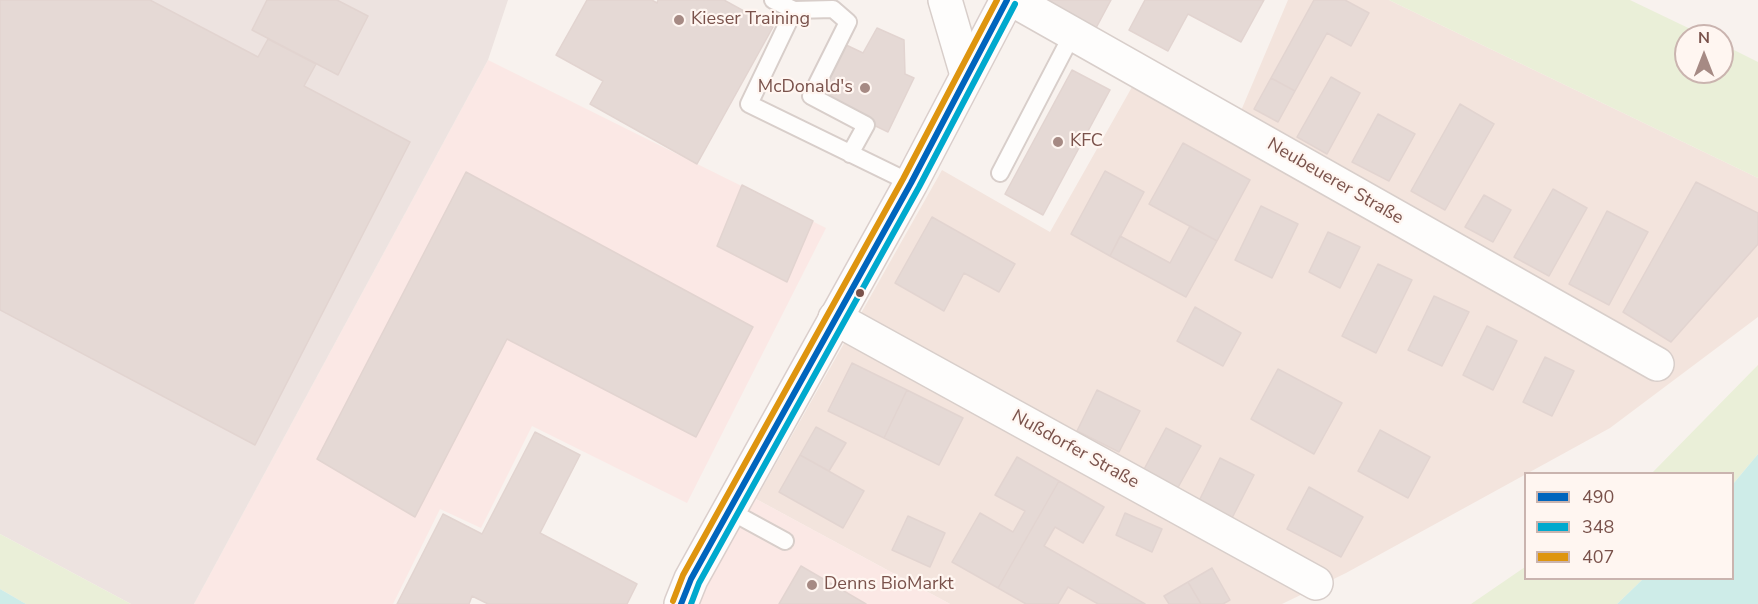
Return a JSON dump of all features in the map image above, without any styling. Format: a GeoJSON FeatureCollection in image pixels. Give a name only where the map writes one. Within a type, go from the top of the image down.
{"type":"FeatureCollection","features":[{"type":"Feature","properties":{"kind":"street"},"geometry":{"type":"LineString","coordinates":[[945,0],[967,75]]}},
{"type":"Feature","properties":{"kind":"street"},"geometry":{"type":"LineString","coordinates":[[681,604],[691,579],[911,183],[1007,0]]}},
{"type":"Feature","properties":{"kind":"street","name":"Neubeuerer Straße"},"geometry":{"type":"LineString","coordinates":[[1013,0],[1657,364]]}},
{"type":"Feature","properties":{"kind":"street","name":"Nußdorfer Straße"},"geometry":{"type":"LineString","coordinates":[[835,318],[1316,583]]}},
{"type":"Feature","properties":{"kind":"lane"},"geometry":{"type":"LineString","coordinates":[[773,0],[794,9],[833,9],[848,22],[811,96],[866,125],[850,154]]}},
{"type":"Feature","properties":{"kind":"lane"},"geometry":{"type":"LineString","coordinates":[[794,9],[749,104],[911,183]]}},
{"type":"Feature","properties":{"kind":"lane"},"geometry":{"type":"LineString","coordinates":[[1000,173],[1073,33]]}},
{"type":"Feature","properties":{"kind":"lane"},"geometry":{"type":"LineString","coordinates":[[730,511],[785,542]]}},
{"type":"Feature","properties":{"kind":"shaded area"},"geometry":{"type":"Polygon","coordinates":[[[0,0],[508,0],[488,60],[194,604],[131,604],[0,534],[0,0]]]}},
{"type":"Feature","properties":{"kind":"shaded area"},"geometry":{"type":"Polygon","coordinates":[[[1288,0],[1389,0],[1758,178],[1758,317],[1610,428],[1530,472],[1524,472],[1524,475],[1346,573],[1282,604],[950,604],[756,499],[942,170],[1050,232],[1132,87],[1229,139],[1288,0]]]}},
{"type":"Feature","properties":{"kind":"shaded area"},"geometry":{"type":"Polygon","coordinates":[[[488,60],[826,228],[687,503],[532,426],[481,528],[440,509],[393,604],[194,604],[488,60]]]}},
{"type":"Feature","properties":{"kind":"shaded area"},"geometry":{"type":"Polygon","coordinates":[[[756,499],[950,604],[697,604],[712,572],[756,499]]]}},
{"type":"Feature","properties":{"kind":"green space"},"geometry":{"type":"Polygon","coordinates":[[[1389,0],[1630,0],[1680,24],[1674,24],[1674,84],[1734,84],[1734,50],[1758,62],[1758,178],[1389,0]]]}},
{"type":"Feature","properties":{"kind":"green space"},"geometry":{"type":"Polygon","coordinates":[[[1758,365],[1758,454],[1734,483],[1734,472],[1653,472],[1758,365]]]}},
{"type":"Feature","properties":{"kind":"green space"},"geometry":{"type":"Polygon","coordinates":[[[0,534],[131,604],[26,604],[0,589],[0,534]]]}},
{"type":"Feature","properties":{"kind":"green space"},"geometry":{"type":"Polygon","coordinates":[[[1524,568],[1524,580],[1642,580],[1617,604],[1471,604],[1524,568]]]}},
{"type":"Feature","properties":{"kind":"water"},"geometry":{"type":"Polygon","coordinates":[[[1758,454],[1758,604],[1617,604],[1642,580],[1734,580],[1734,483],[1758,454]]]}},
{"type":"Feature","properties":{"kind":"water"},"geometry":{"type":"Polygon","coordinates":[[[0,589],[26,604],[0,604],[0,589]]]}},
{"type":"Feature","properties":{"kind":"building"},"geometry":{"type":"Polygon","coordinates":[[[0,0],[150,0],[258,57],[268,39],[316,64],[304,86],[410,142],[255,445],[0,310],[0,0]]]}},
{"type":"Feature","properties":{"kind":"building"},"geometry":{"type":"Polygon","coordinates":[[[267,0],[337,0],[368,16],[338,75],[252,30],[267,0]]]}},
{"type":"Feature","properties":{"kind":"building"},"geometry":{"type":"Polygon","coordinates":[[[587,0],[652,0],[657,3],[658,0],[724,0],[773,27],[697,164],[590,104],[603,81],[556,55],[587,0]]]}},
{"type":"Feature","properties":{"kind":"building"},"geometry":{"type":"Polygon","coordinates":[[[1048,0],[1111,0],[1096,28],[1048,0]]]}},
{"type":"Feature","properties":{"kind":"building"},"geometry":{"type":"Polygon","coordinates":[[[1145,0],[1264,0],[1241,42],[1188,14],[1168,51],[1129,30],[1145,0]]]}},
{"type":"Feature","properties":{"kind":"building"},"geometry":{"type":"Polygon","coordinates":[[[1314,0],[1345,0],[1369,13],[1351,46],[1327,33],[1295,91],[1271,78],[1314,0]]]}},
{"type":"Feature","properties":{"kind":"building","name":"McDonald's"},"geometry":{"type":"Polygon","coordinates":[[[877,28],[904,40],[905,74],[914,78],[888,132],[816,97],[842,43],[863,53],[877,28]]]}},
{"type":"Feature","properties":{"kind":"building","name":"KFC"},"geometry":{"type":"Polygon","coordinates":[[[1072,70],[1110,90],[1043,215],[1005,194],[1072,70]]]}},
{"type":"Feature","properties":{"kind":"building"},"geometry":{"type":"Polygon","coordinates":[[[1331,77],[1360,93],[1327,154],[1297,137],[1331,77]]]}},
{"type":"Feature","properties":{"kind":"building"},"geometry":{"type":"Polygon","coordinates":[[[1271,78],[1295,91],[1278,122],[1254,109],[1271,78]]]}},
{"type":"Feature","properties":{"kind":"building"},"geometry":{"type":"Polygon","coordinates":[[[1460,104],[1494,124],[1445,210],[1411,191],[1460,104]]]}},
{"type":"Feature","properties":{"kind":"building"},"geometry":{"type":"Polygon","coordinates":[[[1378,114],[1415,134],[1389,181],[1352,162],[1378,114]]]}},
{"type":"Feature","properties":{"kind":"building"},"geometry":{"type":"Polygon","coordinates":[[[1183,143],[1250,180],[1217,241],[1149,204],[1183,143]]]}},
{"type":"Feature","properties":{"kind":"building"},"geometry":{"type":"Polygon","coordinates":[[[1105,171],[1144,192],[1110,256],[1071,234],[1105,171]]]}},
{"type":"Feature","properties":{"kind":"building"},"geometry":{"type":"Polygon","coordinates":[[[466,172],[753,327],[696,437],[507,339],[415,517],[317,459],[466,172]]]}},
{"type":"Feature","properties":{"kind":"building"},"geometry":{"type":"Polygon","coordinates":[[[1696,182],[1758,213],[1758,244],[1671,342],[1623,312],[1696,182]]]}},
{"type":"Feature","properties":{"kind":"building"},"geometry":{"type":"Polygon","coordinates":[[[742,185],[813,221],[787,282],[717,246],[742,185]]]}},
{"type":"Feature","properties":{"kind":"building"},"geometry":{"type":"Polygon","coordinates":[[[1553,189],[1587,208],[1549,276],[1514,257],[1553,189]]]}},
{"type":"Feature","properties":{"kind":"building"},"geometry":{"type":"Polygon","coordinates":[[[1484,195],[1511,210],[1493,242],[1465,227],[1484,195]]]}},
{"type":"Feature","properties":{"kind":"building"},"geometry":{"type":"Polygon","coordinates":[[[1261,206],[1298,224],[1272,278],[1235,260],[1261,206]]]}},
{"type":"Feature","properties":{"kind":"building"},"geometry":{"type":"Polygon","coordinates":[[[1607,211],[1648,232],[1609,305],[1569,284],[1607,211]]]}},
{"type":"Feature","properties":{"kind":"building"},"geometry":{"type":"Polygon","coordinates":[[[932,217],[1015,264],[999,292],[964,273],[944,311],[895,283],[932,217]]]}},
{"type":"Feature","properties":{"kind":"building"},"geometry":{"type":"Polygon","coordinates":[[[1190,226],[1217,241],[1186,297],[1110,256],[1120,236],[1170,263],[1190,226]]]}},
{"type":"Feature","properties":{"kind":"building"},"geometry":{"type":"Polygon","coordinates":[[[1328,232],[1360,247],[1340,288],[1309,272],[1328,232]]]}},
{"type":"Feature","properties":{"kind":"building"},"geometry":{"type":"Polygon","coordinates":[[[1378,264],[1412,280],[1376,353],[1342,336],[1378,264]]]}},
{"type":"Feature","properties":{"kind":"building"},"geometry":{"type":"Polygon","coordinates":[[[1434,296],[1469,312],[1442,366],[1408,350],[1434,296]]]}},
{"type":"Feature","properties":{"kind":"building"},"geometry":{"type":"Polygon","coordinates":[[[1195,307],[1241,333],[1223,366],[1177,341],[1195,307]]]}},
{"type":"Feature","properties":{"kind":"building"},"geometry":{"type":"Polygon","coordinates":[[[1487,326],[1517,341],[1493,390],[1463,375],[1487,326]]]}},
{"type":"Feature","properties":{"kind":"building"},"geometry":{"type":"Polygon","coordinates":[[[1545,357],[1574,371],[1552,416],[1523,402],[1545,357]]]}},
{"type":"Feature","properties":{"kind":"building"},"geometry":{"type":"Polygon","coordinates":[[[852,363],[907,390],[884,438],[828,411],[852,363]]]}},
{"type":"Feature","properties":{"kind":"building"},"geometry":{"type":"Polygon","coordinates":[[[1278,369],[1342,403],[1314,454],[1251,419],[1278,369]]]}},
{"type":"Feature","properties":{"kind":"building"},"geometry":{"type":"Polygon","coordinates":[[[907,390],[963,418],[939,465],[884,438],[907,390]]]}},
{"type":"Feature","properties":{"kind":"building"},"geometry":{"type":"Polygon","coordinates":[[[1097,390],[1140,411],[1119,452],[1077,431],[1097,390]]]}},
{"type":"Feature","properties":{"kind":"building"},"geometry":{"type":"Polygon","coordinates":[[[816,427],[846,443],[829,471],[800,455],[816,427]]]}},
{"type":"Feature","properties":{"kind":"building"},"geometry":{"type":"Polygon","coordinates":[[[1166,428],[1201,446],[1176,491],[1142,473],[1166,428]]]}},
{"type":"Feature","properties":{"kind":"building"},"geometry":{"type":"Polygon","coordinates":[[[1380,430],[1430,457],[1408,498],[1358,471],[1380,430]]]}},
{"type":"Feature","properties":{"kind":"building"},"geometry":{"type":"Polygon","coordinates":[[[535,432],[580,455],[540,533],[637,584],[627,604],[488,604],[472,596],[469,604],[397,604],[443,514],[482,534],[535,432]]]}},
{"type":"Feature","properties":{"kind":"building"},"geometry":{"type":"Polygon","coordinates":[[[800,455],[864,491],[843,528],[779,492],[800,455]]]}},
{"type":"Feature","properties":{"kind":"building"},"geometry":{"type":"Polygon","coordinates":[[[1017,457],[1059,481],[998,588],[952,562],[980,513],[1013,532],[1025,511],[995,495],[1017,457]]]}},
{"type":"Feature","properties":{"kind":"building"},"geometry":{"type":"Polygon","coordinates":[[[1220,458],[1254,475],[1231,520],[1198,503],[1220,458]]]}},
{"type":"Feature","properties":{"kind":"building"},"geometry":{"type":"Polygon","coordinates":[[[1059,481],[1104,507],[1083,543],[1055,527],[1044,546],[1145,604],[1098,604],[1068,587],[1058,604],[1026,604],[998,588],[1059,481]]]}},
{"type":"Feature","properties":{"kind":"building"},"geometry":{"type":"Polygon","coordinates":[[[1309,487],[1363,517],[1341,557],[1287,529],[1309,487]]]}},
{"type":"Feature","properties":{"kind":"building"},"geometry":{"type":"Polygon","coordinates":[[[1125,513],[1162,529],[1152,552],[1116,535],[1125,513]]]}},
{"type":"Feature","properties":{"kind":"building"},"geometry":{"type":"Polygon","coordinates":[[[908,516],[945,533],[930,567],[892,550],[908,516]]]}},
{"type":"Feature","properties":{"kind":"building","name":"Denns BioMarkt"},"geometry":{"type":"Polygon","coordinates":[[[801,566],[866,604],[779,604],[801,566]]]}},
{"type":"Feature","properties":{"kind":"building"},"geometry":{"type":"Polygon","coordinates":[[[1212,568],[1230,600],[1223,604],[1201,604],[1188,582],[1212,568]]]}},
{"type":"Feature","properties":{"kind":"building"},"geometry":{"type":"Polygon","coordinates":[[[1188,582],[1201,604],[1169,604],[1164,596],[1188,582]]]}},
{"type":"Feature","properties":{"kind":"transit line","name":"407"},"geometry":{"type":"LineString","coordinates":[[673,601],[683,575],[903,179],[997,0]]}},
{"type":"Feature","properties":{"kind":"transit line","name":"490"},"geometry":{"type":"LineString","coordinates":[[681,604],[691,579],[911,183],[1007,0]]}},
{"type":"Feature","properties":{"kind":"transit line","name":"348"},"geometry":{"type":"LineString","coordinates":[[691,604],[699,583],[919,187],[1015,4]]}},
{"type":"Feature","properties":{"kind":"place","name":"Kieser Training"},"geometry":{"type":"Point","coordinates":[679,20]}},
{"type":"Feature","properties":{"kind":"place","name":"McDonald's"},"geometry":{"type":"Point","coordinates":[865,88]}},
{"type":"Feature","properties":{"kind":"place","name":"KFC"},"geometry":{"type":"Point","coordinates":[1058,142]}},
{"type":"Feature","properties":{"kind":"place","name":"Denns BioMarkt"},"geometry":{"type":"Point","coordinates":[812,585]}}]}
